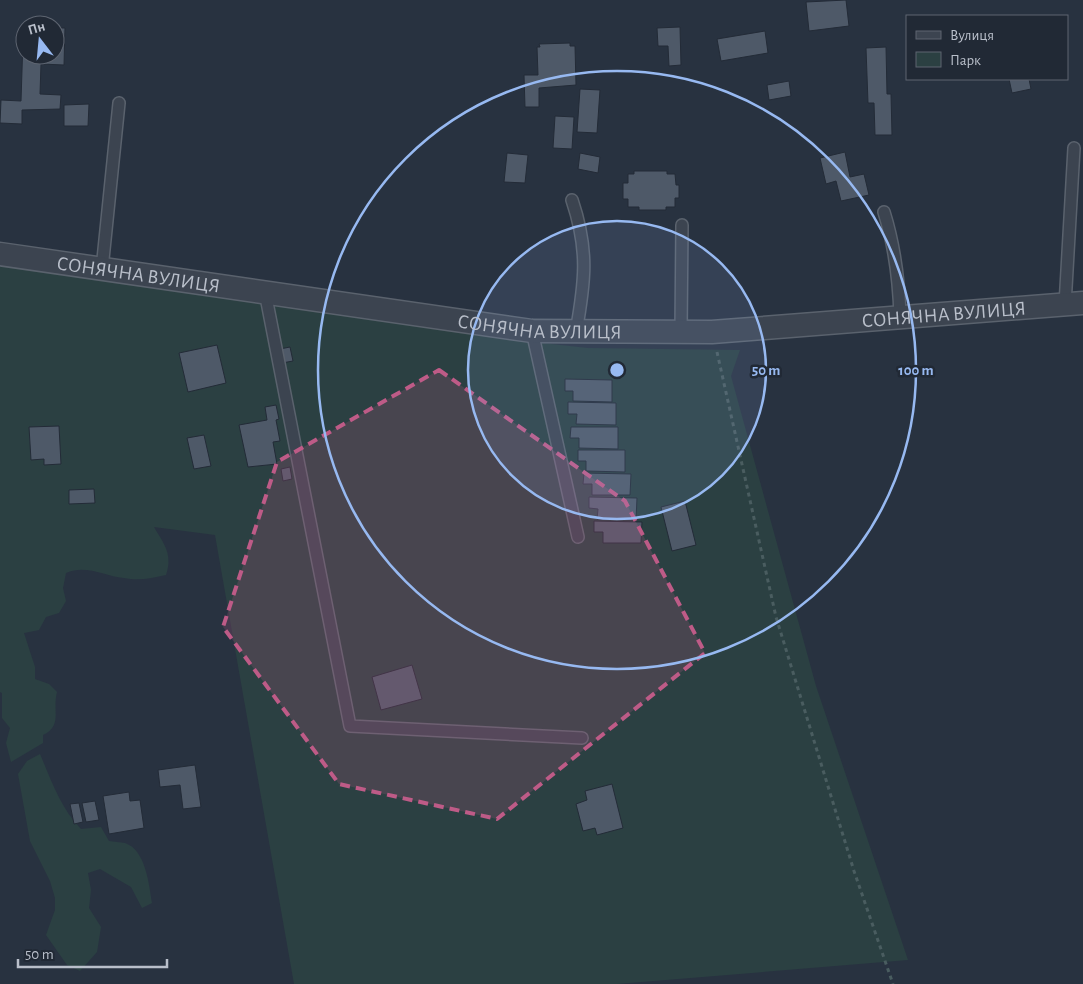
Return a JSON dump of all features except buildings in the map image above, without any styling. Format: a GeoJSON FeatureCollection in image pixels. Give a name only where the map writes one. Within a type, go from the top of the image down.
{"type":"FeatureCollection","features":[{"type":"Feature","properties":{"kind":"street","name":"СОНЯЧНА ВУЛИЦЯ"},"geometry":{"type":"LineString","coordinates":[[0,254],[532,331],[712,332],[1074,304]]}},
{"type":"Feature","properties":{"kind":"lane"},"geometry":{"type":"LineString","coordinates":[[102,269],[119,104]]}},
{"type":"Feature","properties":{"kind":"lane"},"geometry":{"type":"LineString","coordinates":[[1074,148],[1074,304]]}},
{"type":"Feature","properties":{"kind":"lane"},"geometry":{"type":"LineString","coordinates":[[572,200],[582,229],[585,284],[576,332]]}},
{"type":"Feature","properties":{"kind":"lane"},"geometry":{"type":"LineString","coordinates":[[884,212],[894,242],[899,277],[900,317]]}},
{"type":"Feature","properties":{"kind":"lane"},"geometry":{"type":"LineString","coordinates":[[680,331],[682,225]]}},
{"type":"Feature","properties":{"kind":"lane"},"geometry":{"type":"LineString","coordinates":[[265,292],[350,726],[582,738]]}},
{"type":"Feature","properties":{"kind":"lane"},"geometry":{"type":"LineString","coordinates":[[532,331],[578,537]]}},
{"type":"Feature","properties":{"kind":"path"},"geometry":{"type":"LineString","coordinates":[[712,332],[776,617],[854,871],[893,984]]}},
{"type":"Feature","properties":{"kind":"highlighted area"},"geometry":{"type":"Polygon","coordinates":[[[439,370],[625,501],[705,653],[497,819],[339,784],[223,627],[277,462],[439,370]]]}},
{"type":"Feature","properties":{"kind":"green space"},"geometry":{"type":"Polygon","coordinates":[[[0,266],[515,340],[588,348],[740,350],[731,376],[816,686],[908,960],[617,984],[294,984],[215,535],[154,527],[168,555],[166,575],[135,579],[88,570],[66,573],[63,588],[66,601],[59,613],[46,617],[39,630],[24,633],[35,667],[35,679],[49,684],[57,692],[55,722],[53,727],[43,735],[43,743],[11,762],[6,743],[10,728],[2,718],[2,693],[0,692],[0,266]]]}},
{"type":"Feature","properties":{"kind":"green space"},"geometry":{"type":"Polygon","coordinates":[[[40,754],[57,794],[67,812],[81,829],[101,827],[109,841],[125,843],[138,853],[145,869],[152,903],[142,908],[131,887],[100,869],[88,873],[91,890],[89,908],[101,927],[97,952],[80,971],[67,965],[46,935],[55,910],[55,898],[50,881],[30,841],[18,774],[27,761],[40,754]]]}}]}
